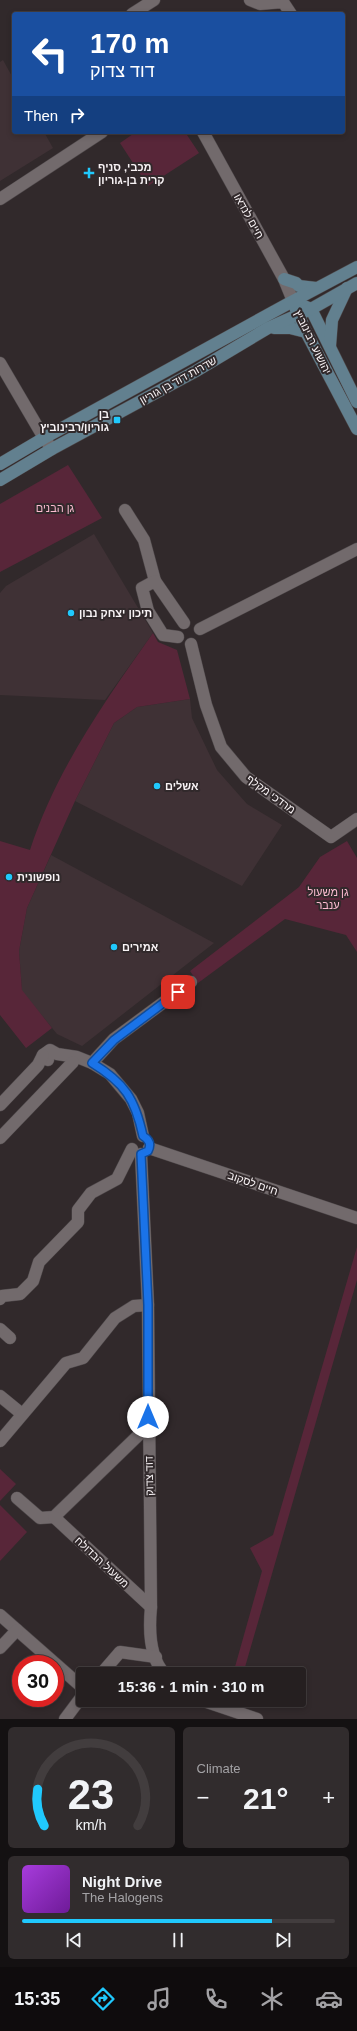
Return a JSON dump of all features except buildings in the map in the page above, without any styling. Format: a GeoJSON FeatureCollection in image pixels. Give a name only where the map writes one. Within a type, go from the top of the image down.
{"type":"FeatureCollection","features":[{"type":"Feature","properties":{"kind":"main road","name":"שדרות דוד בן גוריון"},"geometry":{"type":"LineString","coordinates":[[0,464],[44,438],[316,288],[357,268]]}},
{"type":"Feature","properties":{"kind":"main road"},"geometry":{"type":"LineString","coordinates":[[284,279],[299,286],[316,288]]}},
{"type":"Feature","properties":{"kind":"main road"},"geometry":{"type":"LineString","coordinates":[[330,346],[332,320],[352,286]]}},
{"type":"Feature","properties":{"kind":"main road","name":"שדרות דוד בן גוריון"},"geometry":{"type":"LineString","coordinates":[[0,480],[52,449],[196,371],[268,328],[310,309],[352,286]]}},
{"type":"Feature","properties":{"kind":"main road","name":"יהושוע רבינוביץ"},"geometry":{"type":"LineString","coordinates":[[293,301],[310,309],[357,402]]}},
{"type":"Feature","properties":{"kind":"main road","name":"יהושוע רבינוביץ"},"geometry":{"type":"LineString","coordinates":[[293,301],[306,332],[357,429]]}},
{"type":"Feature","properties":{"kind":"main road"},"geometry":{"type":"LineString","coordinates":[[268,328],[290,328],[306,332]]}},
{"type":"Feature","properties":{"kind":"street"},"geometry":{"type":"LineString","coordinates":[[135,12],[154,0]]}},
{"type":"Feature","properties":{"kind":"street"},"geometry":{"type":"LineString","coordinates":[[250,0],[260,4],[283,1],[290,12]]}},
{"type":"Feature","properties":{"kind":"street"},"geometry":{"type":"LineString","coordinates":[[0,199],[99,134]]}},
{"type":"Feature","properties":{"kind":"street","name":"חיים לנדאו"},"geometry":{"type":"LineString","coordinates":[[204,134],[284,279],[293,301]]}},
{"type":"Feature","properties":{"kind":"street"},"geometry":{"type":"LineString","coordinates":[[0,363],[52,449]]}},
{"type":"Feature","properties":{"kind":"street"},"geometry":{"type":"LineString","coordinates":[[125,510],[144,540],[155,581],[184,623]]}},
{"type":"Feature","properties":{"kind":"street"},"geometry":{"type":"LineString","coordinates":[[200,629],[357,549]]}},
{"type":"Feature","properties":{"kind":"street"},"geometry":{"type":"LineString","coordinates":[[155,581],[142,588],[148,611],[163,635],[178,637],[184,643],[191,644],[199,639],[200,629]]}},
{"type":"Feature","properties":{"kind":"street"},"geometry":{"type":"LineString","coordinates":[[178,637],[178,630],[184,623],[191,622],[200,629]]}},
{"type":"Feature","properties":{"kind":"street","name":"מרדכי מקלף"},"geometry":{"type":"LineString","coordinates":[[191,644],[206,705],[221,747],[246,777],[331,837],[357,819]]}},
{"type":"Feature","properties":{"kind":"street"},"geometry":{"type":"LineString","coordinates":[[92,1063],[114,1040],[190,982]]}},
{"type":"Feature","properties":{"kind":"street"},"geometry":{"type":"LineString","coordinates":[[0,1105],[43,1060],[50,1050],[57,1054],[77,1057],[92,1063],[110,1074],[132,1099],[138,1113],[140,1136]]}},
{"type":"Feature","properties":{"kind":"street"},"geometry":{"type":"LineString","coordinates":[[0,1299],[2,1296],[20,1294],[33,1281],[39,1262],[78,1222],[78,1210],[91,1192],[118,1179],[149,1142],[140,1136],[131,1110],[122,1095],[109,1081],[92,1069],[73,1062],[56,1058],[43,1060]]}},
{"type":"Feature","properties":{"kind":"street"},"geometry":{"type":"LineString","coordinates":[[0,1138],[73,1062]]}},
{"type":"Feature","properties":{"kind":"street"},"geometry":{"type":"LineString","coordinates":[[140,1136],[132,1143],[141,1150]]}},
{"type":"Feature","properties":{"kind":"street","name":"חיים לסקוב"},"geometry":{"type":"LineString","coordinates":[[141,1150],[357,1218]]}},
{"type":"Feature","properties":{"kind":"street","name":"דוד צדוק"},"geometry":{"type":"LineString","coordinates":[[141,1150],[148,1305],[148,1426],[151,1607],[149,1631],[156,1656],[162,1667]]}},
{"type":"Feature","properties":{"kind":"street"},"geometry":{"type":"LineString","coordinates":[[0,1441],[66,1363],[83,1358],[115,1318],[134,1306],[148,1305]]}},
{"type":"Feature","properties":{"kind":"street"},"geometry":{"type":"LineString","coordinates":[[0,1329],[10,1338]]}},
{"type":"Feature","properties":{"kind":"street"},"geometry":{"type":"LineString","coordinates":[[0,1396],[22,1414]]}},
{"type":"Feature","properties":{"kind":"street"},"geometry":{"type":"LineString","coordinates":[[17,1498],[40,1518],[54,1517],[148,1426]]}},
{"type":"Feature","properties":{"kind":"street","name":"משעול הבדולח"},"geometry":{"type":"LineString","coordinates":[[54,1517],[151,1607]]}},
{"type":"Feature","properties":{"kind":"street"},"geometry":{"type":"LineString","coordinates":[[0,1616],[76,1682]]}},
{"type":"Feature","properties":{"kind":"street"},"geometry":{"type":"LineString","coordinates":[[0,1648],[17,1630]]}},
{"type":"Feature","properties":{"kind":"street"},"geometry":{"type":"LineString","coordinates":[[107,1667],[120,1652],[156,1656]]}},
{"type":"Feature","properties":{"kind":"street"},"geometry":{"type":"LineString","coordinates":[[65,1719],[76,1704]]}},
{"type":"Feature","properties":{"kind":"street"},"geometry":{"type":"LineString","coordinates":[[222,1707],[257,1719]]}},
{"type":"Feature","properties":{"kind":"shaded area"},"geometry":{"type":"Polygon","coordinates":[[[3,60],[12,76],[12,134],[45,134],[53,148],[0,181],[0,62],[3,60]]]}},
{"type":"Feature","properties":{"kind":"shaded area","name":"תיכון יצחק נבון"},"geometry":{"type":"Polygon","coordinates":[[[94,534],[153,633],[105,700],[0,695],[0,593],[6,586],[94,534]]]}},
{"type":"Feature","properties":{"kind":"shaded area","name":"אשלים"},"geometry":{"type":"Polygon","coordinates":[[[190,699],[192,718],[217,770],[247,804],[282,825],[242,886],[75,801],[114,723],[137,707],[190,699]]]}},
{"type":"Feature","properties":{"kind":"shaded area","name":"אמירים"},"geometry":{"type":"Polygon","coordinates":[[[51,855],[214,943],[82,1046],[57,1034],[22,991],[19,951],[27,908],[51,855]]]}},
{"type":"Feature","properties":{"kind":"green space"},"geometry":{"type":"Polygon","coordinates":[[[133,134],[186,134],[199,153],[148,186],[120,143],[133,134]]]}},
{"type":"Feature","properties":{"kind":"green space","name":"גן הבנים"},"geometry":{"type":"Polygon","coordinates":[[[68,465],[102,518],[0,572],[0,504],[68,465]]]}},
{"type":"Feature","properties":{"kind":"green space"},"geometry":{"type":"Polygon","coordinates":[[[153,633],[158,642],[177,650],[190,699],[137,707],[114,723],[75,801],[27,908],[19,951],[22,990],[52,1028],[26,1048],[0,1015],[0,841],[30,850],[53,792],[83,737],[117,684],[153,633]]]}},
{"type":"Feature","properties":{"kind":"green space","name":"גן משעול ענבר"},"geometry":{"type":"Polygon","coordinates":[[[347,841],[357,858],[357,952],[346,935],[285,919],[198,983],[190,971],[299,887],[320,857],[347,841]]]}},
{"type":"Feature","properties":{"kind":"green space"},"geometry":{"type":"Polygon","coordinates":[[[357,1247],[357,1280],[245,1667],[235,1667],[262,1571],[250,1548],[273,1535],[357,1247]]]}},
{"type":"Feature","properties":{"kind":"green space"},"geometry":{"type":"Polygon","coordinates":[[[0,1469],[16,1484],[0,1501],[0,1469]]]}},
{"type":"Feature","properties":{"kind":"green space"},"geometry":{"type":"Polygon","coordinates":[[[0,1505],[27,1532],[0,1561],[0,1505]]]}},
{"type":"Feature","properties":{"kind":"place","name":"מכבי, סניף קרית בן-גוריון"},"geometry":{"type":"Point","coordinates":[89,173]}},
{"type":"Feature","properties":{"kind":"place","name":"בן גוריון/רבינוביץ"},"geometry":{"type":"Point","coordinates":[117,420]}},
{"type":"Feature","properties":{"kind":"place","name":"תיכון יצחק נבון"},"geometry":{"type":"Point","coordinates":[71,613]}},
{"type":"Feature","properties":{"kind":"place","name":"אשלים"},"geometry":{"type":"Point","coordinates":[157,786]}},
{"type":"Feature","properties":{"kind":"place","name":"נופשונית"},"geometry":{"type":"Point","coordinates":[9,877]}},
{"type":"Feature","properties":{"kind":"place","name":"אמירים"},"geometry":{"type":"Point","coordinates":[114,947]}},
{"type":"Feature","properties":{"kind":"route"},"geometry":{"type":"LineString","coordinates":[[148,1417],[148,1305],[141,1154],[148,1151],[150,1145],[148,1140],[143,1136],[138,1113],[132,1099],[110,1074],[92,1063],[114,1040],[178,992]]}}]}
